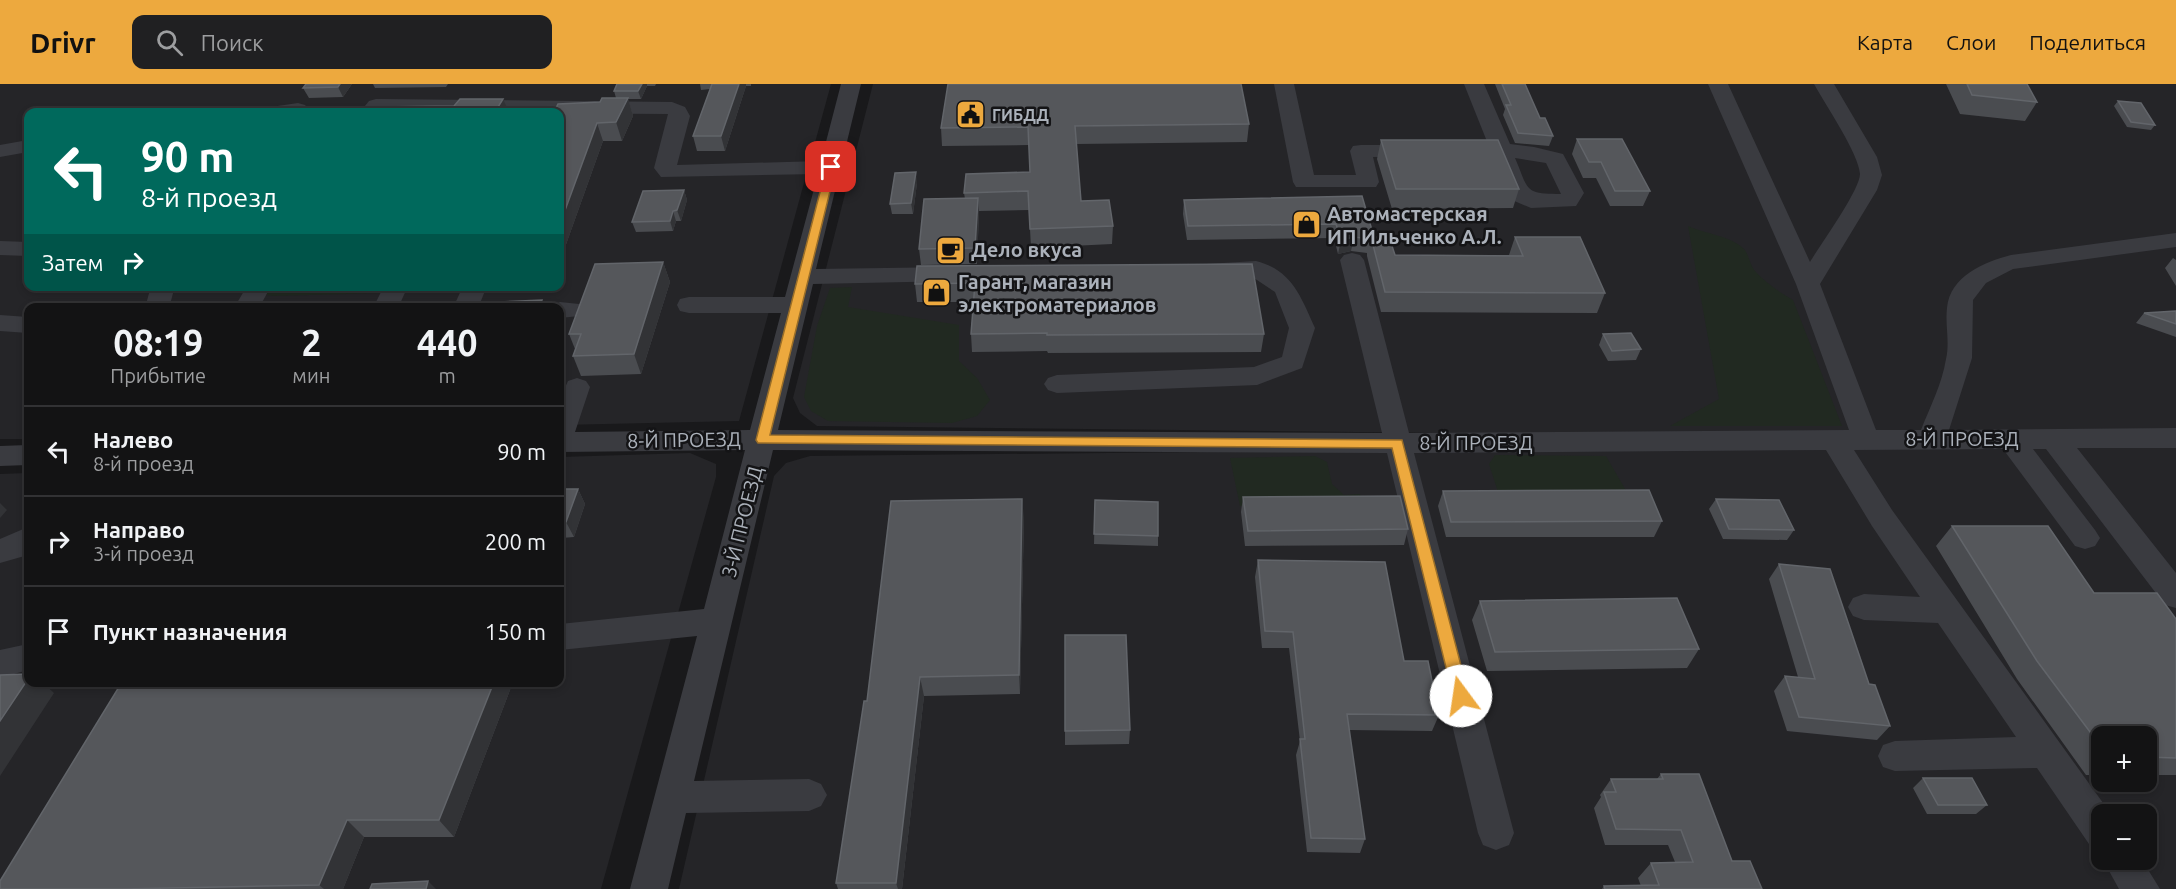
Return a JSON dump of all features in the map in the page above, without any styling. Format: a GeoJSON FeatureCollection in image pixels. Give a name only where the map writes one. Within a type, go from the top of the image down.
{"type":"FeatureCollection","features":[{"type":"Feature","properties":{"kind":"street","name":"3-Й ПРОЕЗД"},"geometry":{"type":"LineString","coordinates":[[649,889],[851,84]]}},
{"type":"Feature","properties":{"kind":"street"},"geometry":{"type":"LineString","coordinates":[[1284,84],[1304,183],[1368,182],[1360,151],[1503,152],[1474,84]]}},
{"type":"Feature","properties":{"kind":"street"},"geometry":{"type":"LineString","coordinates":[[1718,84],[1808,284],[1866,440]]}},
{"type":"Feature","properties":{"kind":"street"},"geometry":{"type":"LineString","coordinates":[[1808,284],[1866,189],[1871,175],[1866,157],[1824,84]]}},
{"type":"Feature","properties":{"kind":"street"},"geometry":{"type":"LineString","coordinates":[[373,108],[376,105],[438,108]]}},
{"type":"Feature","properties":{"kind":"street"},"geometry":{"type":"LineString","coordinates":[[564,111],[672,108],[678,111],[680,116],[665,168],[669,172],[831,167]]}},
{"type":"Feature","properties":{"kind":"street"},"geometry":{"type":"LineString","coordinates":[[0,151],[24,147]]}},
{"type":"Feature","properties":{"kind":"street"},"geometry":{"type":"LineString","coordinates":[[1931,440],[1958,365],[1961,346],[1959,306],[1969,286],[1978,277],[1995,266],[2011,262],[2176,240]]}},
{"type":"Feature","properties":{"kind":"street"},"geometry":{"type":"LineString","coordinates":[[1352,260],[1496,834]]}},
{"type":"Feature","properties":{"kind":"street"},"geometry":{"type":"LineString","coordinates":[[1057,384],[1257,376],[1293,362],[1302,328],[1285,288],[1256,268],[1185,269]]}},
{"type":"Feature","properties":{"kind":"street"},"geometry":{"type":"LineString","coordinates":[[804,277],[983,273]]}},
{"type":"Feature","properties":{"kind":"street"},"geometry":{"type":"LineString","coordinates":[[689,305],[797,305]]}},
{"type":"Feature","properties":{"kind":"street"},"geometry":{"type":"LineString","coordinates":[[0,323],[24,325]]}},
{"type":"Feature","properties":{"kind":"street"},"geometry":{"type":"LineString","coordinates":[[564,424],[577,387]]}},
{"type":"Feature","properties":{"kind":"street","name":"8-Й ПРОЕЗД"},"geometry":{"type":"LineString","coordinates":[[564,441],[1397,443],[2176,438]]}},
{"type":"Feature","properties":{"kind":"street"},"geometry":{"type":"LineString","coordinates":[[2011,439],[2085,538]]}},
{"type":"Feature","properties":{"kind":"street"},"geometry":{"type":"LineString","coordinates":[[2054,439],[2176,596]]}},
{"type":"Feature","properties":{"kind":"street"},"geometry":{"type":"LineString","coordinates":[[1834,441],[1882,518],[2091,816]]}},
{"type":"Feature","properties":{"kind":"street"},"geometry":{"type":"LineString","coordinates":[[0,456],[24,455]]}},
{"type":"Feature","properties":{"kind":"street"},"geometry":{"type":"LineString","coordinates":[[0,551],[16,549],[24,542]]}},
{"type":"Feature","properties":{"kind":"street"},"geometry":{"type":"LineString","coordinates":[[1864,607],[1947,611]]}},
{"type":"Feature","properties":{"kind":"street"},"geometry":{"type":"LineString","coordinates":[[564,637],[717,621]]}},
{"type":"Feature","properties":{"kind":"street"},"geometry":{"type":"LineString","coordinates":[[0,664],[24,658]]}},
{"type":"Feature","properties":{"kind":"street"},"geometry":{"type":"LineString","coordinates":[[1895,756],[2046,752]]}},
{"type":"Feature","properties":{"kind":"street"},"geometry":{"type":"LineString","coordinates":[[672,796],[808,795]]}},
{"type":"Feature","properties":{"kind":"street"},"geometry":{"type":"LineString","coordinates":[[2128,870],[2142,889]]}},
{"type":"Feature","properties":{"kind":"shaded area"},"geometry":{"type":"Polygon","coordinates":[[[0,84],[831,84],[739,421],[564,425],[564,303],[24,303],[24,439],[0,439],[0,84]]]}},
{"type":"Feature","properties":{"kind":"shaded area"},"geometry":{"type":"Polygon","coordinates":[[[873,84],[2176,84],[2176,433],[1705,436],[817,426],[800,413],[793,398],[873,84]]]}},
{"type":"Feature","properties":{"kind":"shaded area"},"geometry":{"type":"Polygon","coordinates":[[[1688,226],[1739,245],[1746,251],[1753,269],[1773,287],[1793,300],[1842,426],[1670,426],[1719,399],[1688,226]]]}},
{"type":"Feature","properties":{"kind":"shaded area"},"geometry":{"type":"Polygon","coordinates":[[[852,287],[848,307],[959,325],[959,361],[977,378],[990,400],[977,416],[952,423],[828,421],[811,411],[804,397],[817,326],[830,288],[852,287]]]}},
{"type":"Feature","properties":{"kind":"shaded area"},"geometry":{"type":"Polygon","coordinates":[[[264,291],[384,291],[383,293],[273,296],[260,294],[264,291]]]}},
{"type":"Feature","properties":{"kind":"shaded area"},"geometry":{"type":"Polygon","coordinates":[[[2176,442],[2176,889],[679,889],[774,476],[786,463],[810,456],[2176,442]]]}},
{"type":"Feature","properties":{"kind":"shaded area"},"geometry":{"type":"Polygon","coordinates":[[[690,453],[716,464],[716,477],[601,889],[0,889],[0,474],[24,473],[24,687],[564,687],[564,457],[690,453]]]}},
{"type":"Feature","properties":{"kind":"shaded area"},"geometry":{"type":"Polygon","coordinates":[[[1495,455],[1606,456],[1632,501],[1498,492],[1489,464],[1495,455]]]}},
{"type":"Feature","properties":{"kind":"shaded area"},"geometry":{"type":"Polygon","coordinates":[[[1315,456],[1327,462],[1332,484],[1344,495],[1360,494],[1362,504],[1240,506],[1230,458],[1315,456]]]}},
{"type":"Feature","properties":{"kind":"building"},"geometry":{"type":"Polygon","coordinates":[[[306,84],[340,84],[338,87],[303,88],[306,84]]]}},
{"type":"Feature","properties":{"kind":"building"},"geometry":{"type":"Polygon","coordinates":[[[617,84],[642,84],[638,91],[614,91],[617,84]]]}},
{"type":"Feature","properties":{"kind":"building"},"geometry":{"type":"Polygon","coordinates":[[[712,84],[739,84],[721,136],[693,136],[712,84]]]}},
{"type":"Feature","properties":{"kind":"building"},"geometry":{"type":"Polygon","coordinates":[[[948,84],[1241,84],[1249,124],[1075,126],[1081,201],[1109,200],[1113,226],[1030,229],[1028,191],[964,193],[966,174],[1030,172],[1028,127],[941,128],[948,84]]]}},
{"type":"Feature","properties":{"kind":"building"},"geometry":{"type":"Polygon","coordinates":[[[1502,84],[1525,84],[1540,118],[1545,118],[1553,136],[1518,133],[1506,105],[1511,105],[1502,84]]]}},
{"type":"Feature","properties":{"kind":"building"},"geometry":{"type":"Polygon","coordinates":[[[1967,84],[2027,84],[2037,102],[1972,95],[1967,84]]]}},
{"type":"Feature","properties":{"kind":"building"},"geometry":{"type":"Polygon","coordinates":[[[602,98],[628,98],[616,122],[597,123],[564,213],[564,108],[556,108],[558,104],[600,102],[602,98]]]}},
{"type":"Feature","properties":{"kind":"building"},"geometry":{"type":"Polygon","coordinates":[[[460,99],[503,99],[497,108],[375,108],[376,107],[454,106],[460,99]]]}},
{"type":"Feature","properties":{"kind":"building"},"geometry":{"type":"Polygon","coordinates":[[[2118,101],[2141,103],[2155,125],[2131,122],[2118,101]]]}},
{"type":"Feature","properties":{"kind":"building"},"geometry":{"type":"Polygon","coordinates":[[[1577,139],[1622,139],[1650,191],[1615,191],[1601,162],[1589,162],[1577,139]]]}},
{"type":"Feature","properties":{"kind":"building"},"geometry":{"type":"Polygon","coordinates":[[[1381,140],[1498,140],[1519,189],[1396,189],[1381,140]]]}},
{"type":"Feature","properties":{"kind":"building"},"geometry":{"type":"Polygon","coordinates":[[[916,172],[911,203],[890,204],[895,173],[916,172]]]}},
{"type":"Feature","properties":{"kind":"building"},"geometry":{"type":"Polygon","coordinates":[[[684,190],[677,210],[673,211],[670,221],[632,222],[643,191],[684,190]]]}},
{"type":"Feature","properties":{"kind":"building"},"geometry":{"type":"Polygon","coordinates":[[[1362,196],[1374,237],[1370,239],[1354,237],[1341,240],[1336,224],[1188,226],[1184,200],[1362,196]]]}},
{"type":"Feature","properties":{"kind":"building","name":"Дело вкуса"},"geometry":{"type":"Polygon","coordinates":[[[978,198],[975,248],[919,249],[924,199],[978,198]]]}},
{"type":"Feature","properties":{"kind":"building"},"geometry":{"type":"Polygon","coordinates":[[[1371,237],[1389,237],[1395,255],[1523,256],[1515,237],[1580,237],[1605,293],[1385,292],[1371,237]]]}},
{"type":"Feature","properties":{"kind":"building"},"geometry":{"type":"Polygon","coordinates":[[[663,262],[634,354],[573,356],[581,334],[569,334],[595,264],[663,262]]]}},
{"type":"Feature","properties":{"kind":"building"},"geometry":{"type":"Polygon","coordinates":[[[1252,264],[1264,334],[971,334],[975,283],[915,284],[917,266],[1252,264]]]}},
{"type":"Feature","properties":{"kind":"building"},"geometry":{"type":"Polygon","coordinates":[[[542,300],[541,303],[500,302],[542,300]]]}},
{"type":"Feature","properties":{"kind":"building"},"geometry":{"type":"Polygon","coordinates":[[[2176,311],[2176,324],[2144,313],[2176,311]]]}},
{"type":"Feature","properties":{"kind":"building"},"geometry":{"type":"Polygon","coordinates":[[[1631,333],[1641,349],[1612,351],[1603,334],[1631,333]]]}},
{"type":"Feature","properties":{"kind":"building"},"geometry":{"type":"Polygon","coordinates":[[[564,489],[578,489],[566,522],[564,522],[564,489]]]}},
{"type":"Feature","properties":{"kind":"building"},"geometry":{"type":"Polygon","coordinates":[[[1649,490],[1662,521],[1451,522],[1443,491],[1649,490]]]}},
{"type":"Feature","properties":{"kind":"building"},"geometry":{"type":"Polygon","coordinates":[[[1400,496],[1408,529],[1248,531],[1243,497],[1400,496]]]}},
{"type":"Feature","properties":{"kind":"building"},"geometry":{"type":"Polygon","coordinates":[[[1022,499],[1019,675],[920,677],[896,883],[836,883],[864,701],[867,701],[891,501],[1022,499]]]}},
{"type":"Feature","properties":{"kind":"building"},"geometry":{"type":"Polygon","coordinates":[[[1716,499],[1779,500],[1794,530],[1729,529],[1716,499]]]}},
{"type":"Feature","properties":{"kind":"building"},"geometry":{"type":"Polygon","coordinates":[[[1095,500],[1158,502],[1158,536],[1094,534],[1095,500]]]}},
{"type":"Feature","properties":{"kind":"building"},"geometry":{"type":"Polygon","coordinates":[[[1952,526],[2048,526],[2094,593],[2157,593],[2176,619],[2176,758],[2157,757],[2157,726],[2091,726],[2091,733],[2037,661],[1952,526]]]}},
{"type":"Feature","properties":{"kind":"building"},"geometry":{"type":"Polygon","coordinates":[[[1258,560],[1385,562],[1404,661],[1428,661],[1439,715],[1347,714],[1365,839],[1311,838],[1300,739],[1305,739],[1293,632],[1265,631],[1258,560]]]}},
{"type":"Feature","properties":{"kind":"building"},"geometry":{"type":"Polygon","coordinates":[[[1779,564],[1830,569],[1869,684],[1875,685],[1890,726],[1799,717],[1785,676],[1815,679],[1779,564]]]}},
{"type":"Feature","properties":{"kind":"building"},"geometry":{"type":"Polygon","coordinates":[[[1677,598],[1699,649],[1495,652],[1480,601],[1677,598]]]}},
{"type":"Feature","properties":{"kind":"building"},"geometry":{"type":"Polygon","coordinates":[[[1065,635],[1126,635],[1130,730],[1065,731],[1065,635]]]}},
{"type":"Feature","properties":{"kind":"building"},"geometry":{"type":"Polygon","coordinates":[[[24,674],[24,685],[0,721],[0,675],[24,674]]]}},
{"type":"Feature","properties":{"kind":"building"},"geometry":{"type":"Polygon","coordinates":[[[119,687],[492,687],[439,820],[347,820],[319,885],[0,889],[0,881],[119,687]]]}},
{"type":"Feature","properties":{"kind":"building"},"geometry":{"type":"Polygon","coordinates":[[[1661,774],[1699,774],[1732,861],[1750,861],[1762,889],[1605,889],[1604,886],[1659,885],[1651,863],[1693,862],[1681,830],[1616,829],[1604,792],[1616,792],[1611,779],[1663,779],[1661,774]]]}},
{"type":"Feature","properties":{"kind":"building"},"geometry":{"type":"Polygon","coordinates":[[[1923,778],[1972,778],[1987,805],[1938,805],[1923,778]]]}},
{"type":"Feature","properties":{"kind":"building"},"geometry":{"type":"Polygon","coordinates":[[[428,881],[426,889],[370,889],[372,884],[428,881]]]}},
{"type":"Feature","properties":{"kind":"place","name":"ГИБДД"},"geometry":{"type":"Point","coordinates":[971,115]}},
{"type":"Feature","properties":{"kind":"place","name":"Автомастерская ИП Ильченко А.Л."},"geometry":{"type":"Point","coordinates":[1306,225]}},
{"type":"Feature","properties":{"kind":"place","name":"Дело вкуса"},"geometry":{"type":"Point","coordinates":[950,250]}},
{"type":"Feature","properties":{"kind":"place","name":"Гарант, магазин электроматериалов"},"geometry":{"type":"Point","coordinates":[937,293]}},
{"type":"Feature","properties":{"kind":"route"},"geometry":{"type":"LineString","coordinates":[[831,167],[762,440],[1397,443],[1461,696]]}}]}
